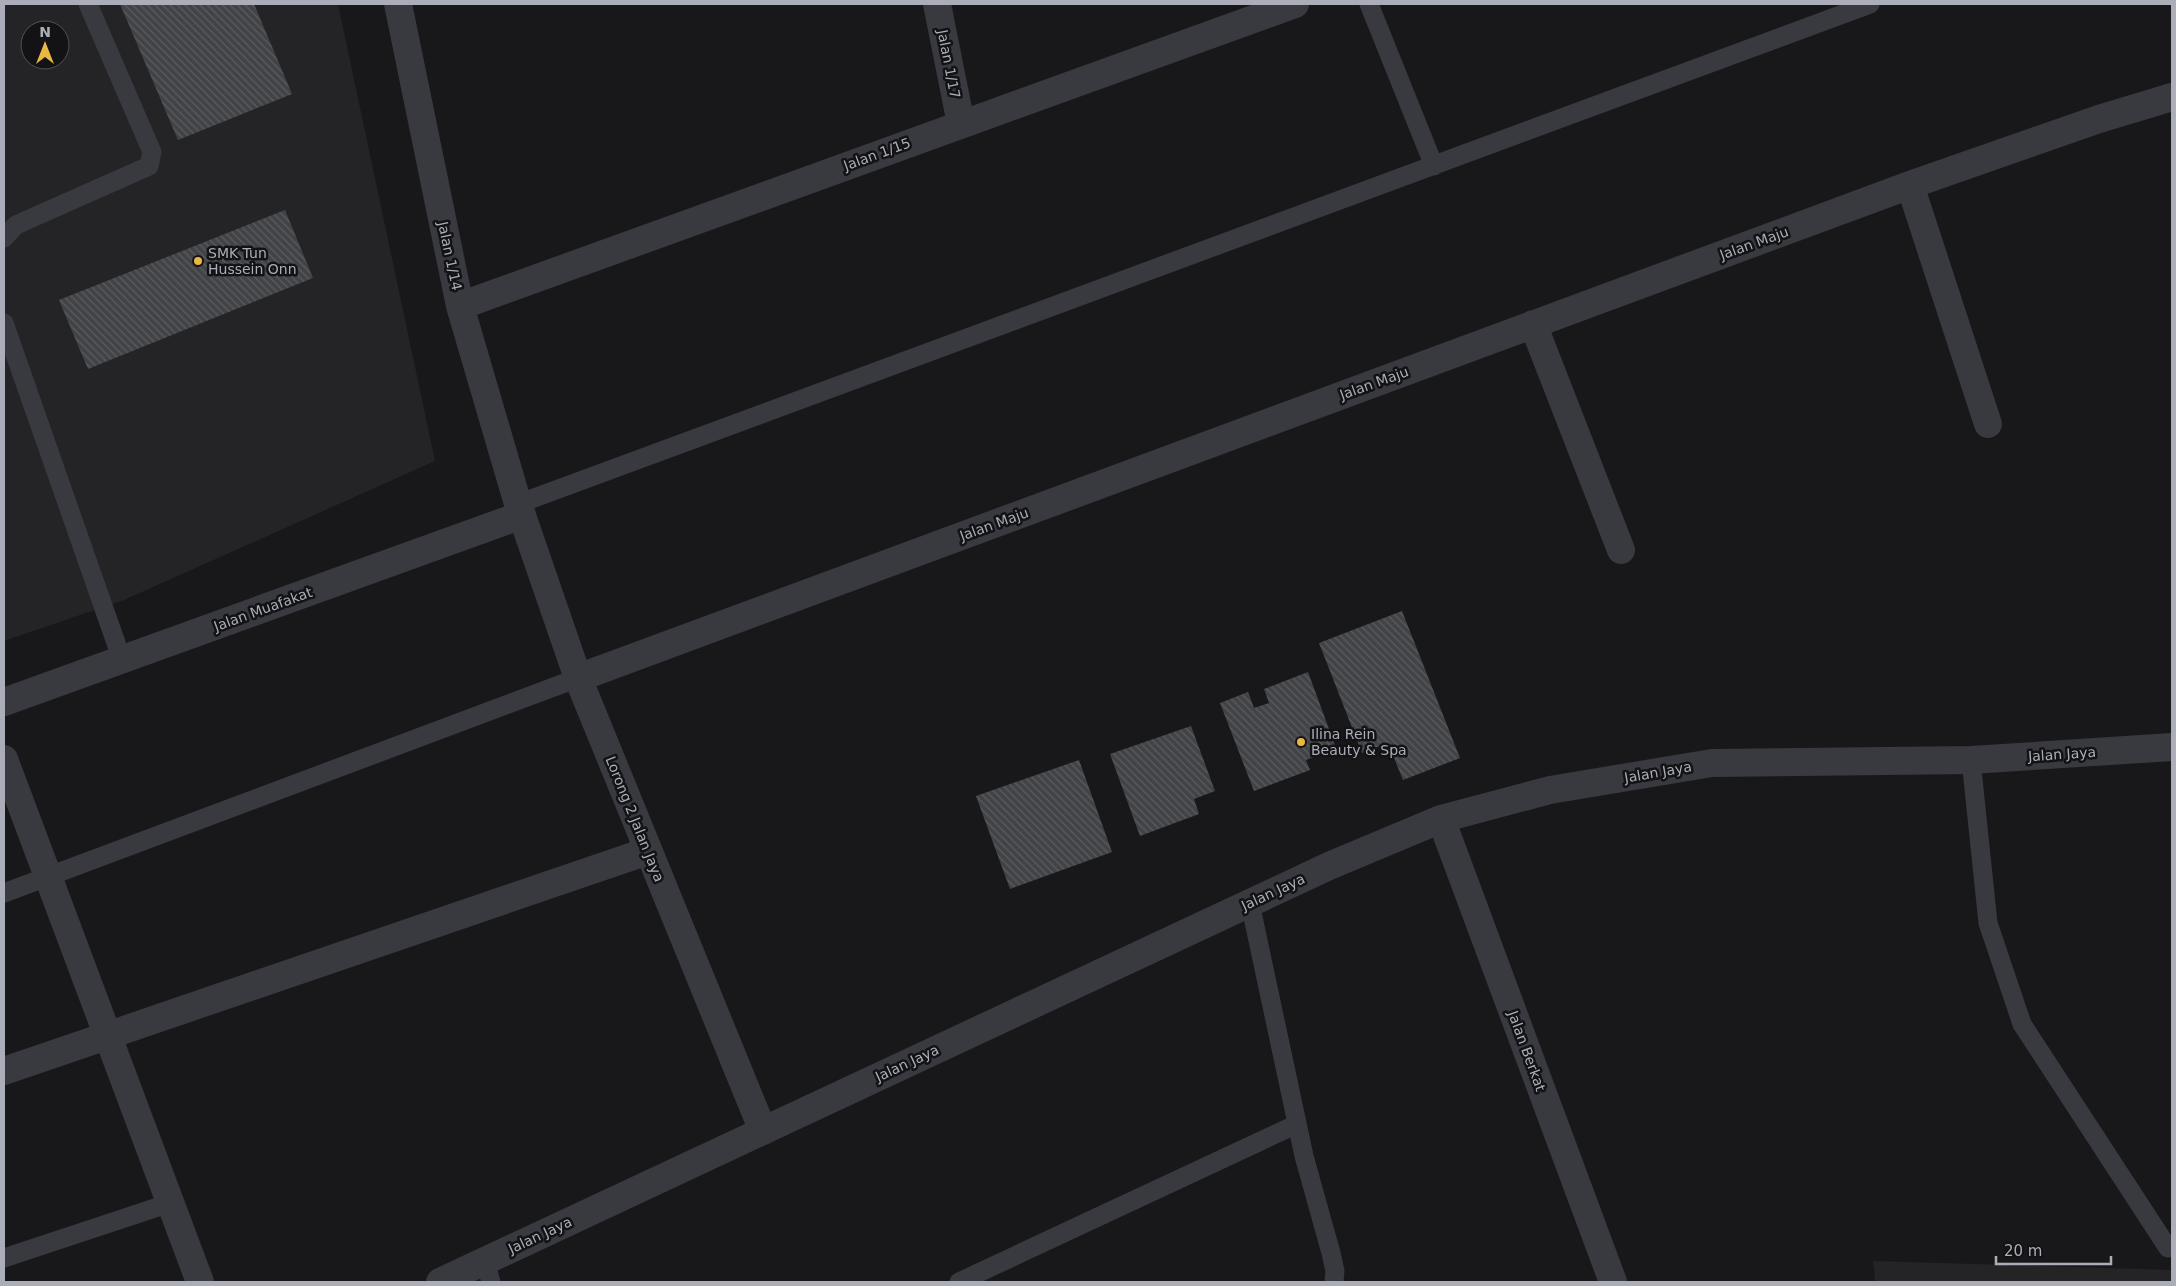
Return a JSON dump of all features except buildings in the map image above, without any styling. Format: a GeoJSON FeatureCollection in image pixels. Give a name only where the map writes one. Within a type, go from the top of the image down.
{"type":"FeatureCollection","features":[{"type":"Feature","properties":{"kind":"street","name":"Jalan 1/14"},"geometry":{"type":"LineString","coordinates":[[398,4],[460,306],[520,510]]}},
{"type":"Feature","properties":{"kind":"street","name":"Jalan 1/17"},"geometry":{"type":"LineString","coordinates":[[937,4],[961,124]]}},
{"type":"Feature","properties":{"kind":"street","name":"Jalan 1/15"},"geometry":{"type":"LineString","coordinates":[[460,306],[1294,4]]}},
{"type":"Feature","properties":{"kind":"street","name":"Jalan Maju"},"geometry":{"type":"LineString","coordinates":[[578,678],[1910,185],[2099,119],[2172,97]]}},
{"type":"Feature","properties":{"kind":"street"},"geometry":{"type":"LineString","coordinates":[[1910,185],[1988,424]]}},
{"type":"Feature","properties":{"kind":"street"},"geometry":{"type":"LineString","coordinates":[[1533,324],[1621,550]]}},
{"type":"Feature","properties":{"kind":"street","name":"Jalan Muafakat"},"geometry":{"type":"LineString","coordinates":[[4,702],[122,660],[520,510]]}},
{"type":"Feature","properties":{"kind":"street","name":"Lorong 2 Jalan Jaya"},"geometry":{"type":"LineString","coordinates":[[520,510],[578,678],[763,1130]]}},
{"type":"Feature","properties":{"kind":"street","name":"Jalan Jaya"},"geometry":{"type":"LineString","coordinates":[[440,1282],[488,1272],[763,1130],[1329,866],[1441,819],[1550,790],[1712,763],[1972,760],[2172,747]]}},
{"type":"Feature","properties":{"kind":"street"},"geometry":{"type":"LineString","coordinates":[[4,759],[200,1282]]}},
{"type":"Feature","properties":{"kind":"street","name":"Jalan Berkat"},"geometry":{"type":"LineString","coordinates":[[1441,819],[1613,1282]]}},
{"type":"Feature","properties":{"kind":"street"},"geometry":{"type":"LineString","coordinates":[[4,1071],[648,851]]}},
{"type":"Feature","properties":{"kind":"lane"},"geometry":{"type":"LineString","coordinates":[[4,238],[16,225],[149,166],[152,152],[88,4]]}},
{"type":"Feature","properties":{"kind":"lane"},"geometry":{"type":"LineString","coordinates":[[1369,4],[1434,166]]}},
{"type":"Feature","properties":{"kind":"lane"},"geometry":{"type":"LineString","coordinates":[[520,510],[1870,4]]}},
{"type":"Feature","properties":{"kind":"lane"},"geometry":{"type":"LineString","coordinates":[[4,323],[122,660]]}},
{"type":"Feature","properties":{"kind":"lane"},"geometry":{"type":"LineString","coordinates":[[4,893],[578,678]]}},
{"type":"Feature","properties":{"kind":"lane"},"geometry":{"type":"LineString","coordinates":[[1972,760],[1988,923],[2022,1024],[2168,1248]]}},
{"type":"Feature","properties":{"kind":"lane"},"geometry":{"type":"LineString","coordinates":[[1250,903],[1297,1124],[1335,1271],[1334,1282]]}},
{"type":"Feature","properties":{"kind":"lane"},"geometry":{"type":"LineString","coordinates":[[959,1282],[1297,1124]]}},
{"type":"Feature","properties":{"kind":"lane"},"geometry":{"type":"LineString","coordinates":[[4,1258],[170,1203]]}},
{"type":"Feature","properties":{"kind":"shaded area","name":"SMK Tun Hussein Onn"},"geometry":{"type":"Polygon","coordinates":[[[4,4],[338,4],[435,461],[124,600],[4,641],[4,4]]]}},
{"type":"Feature","properties":{"kind":"shaded area"},"geometry":{"type":"Polygon","coordinates":[[[1873,1261],[2172,1270],[2172,1282],[1875,1282],[1873,1261]]]}},
{"type":"Feature","properties":{"kind":"place","name":"SMK Tun Hussein Onn"},"geometry":{"type":"Point","coordinates":[198,261]}},
{"type":"Feature","properties":{"kind":"place","name":"Ilina Rein Beauty & Spa"},"geometry":{"type":"Point","coordinates":[1301,742]}}]}
